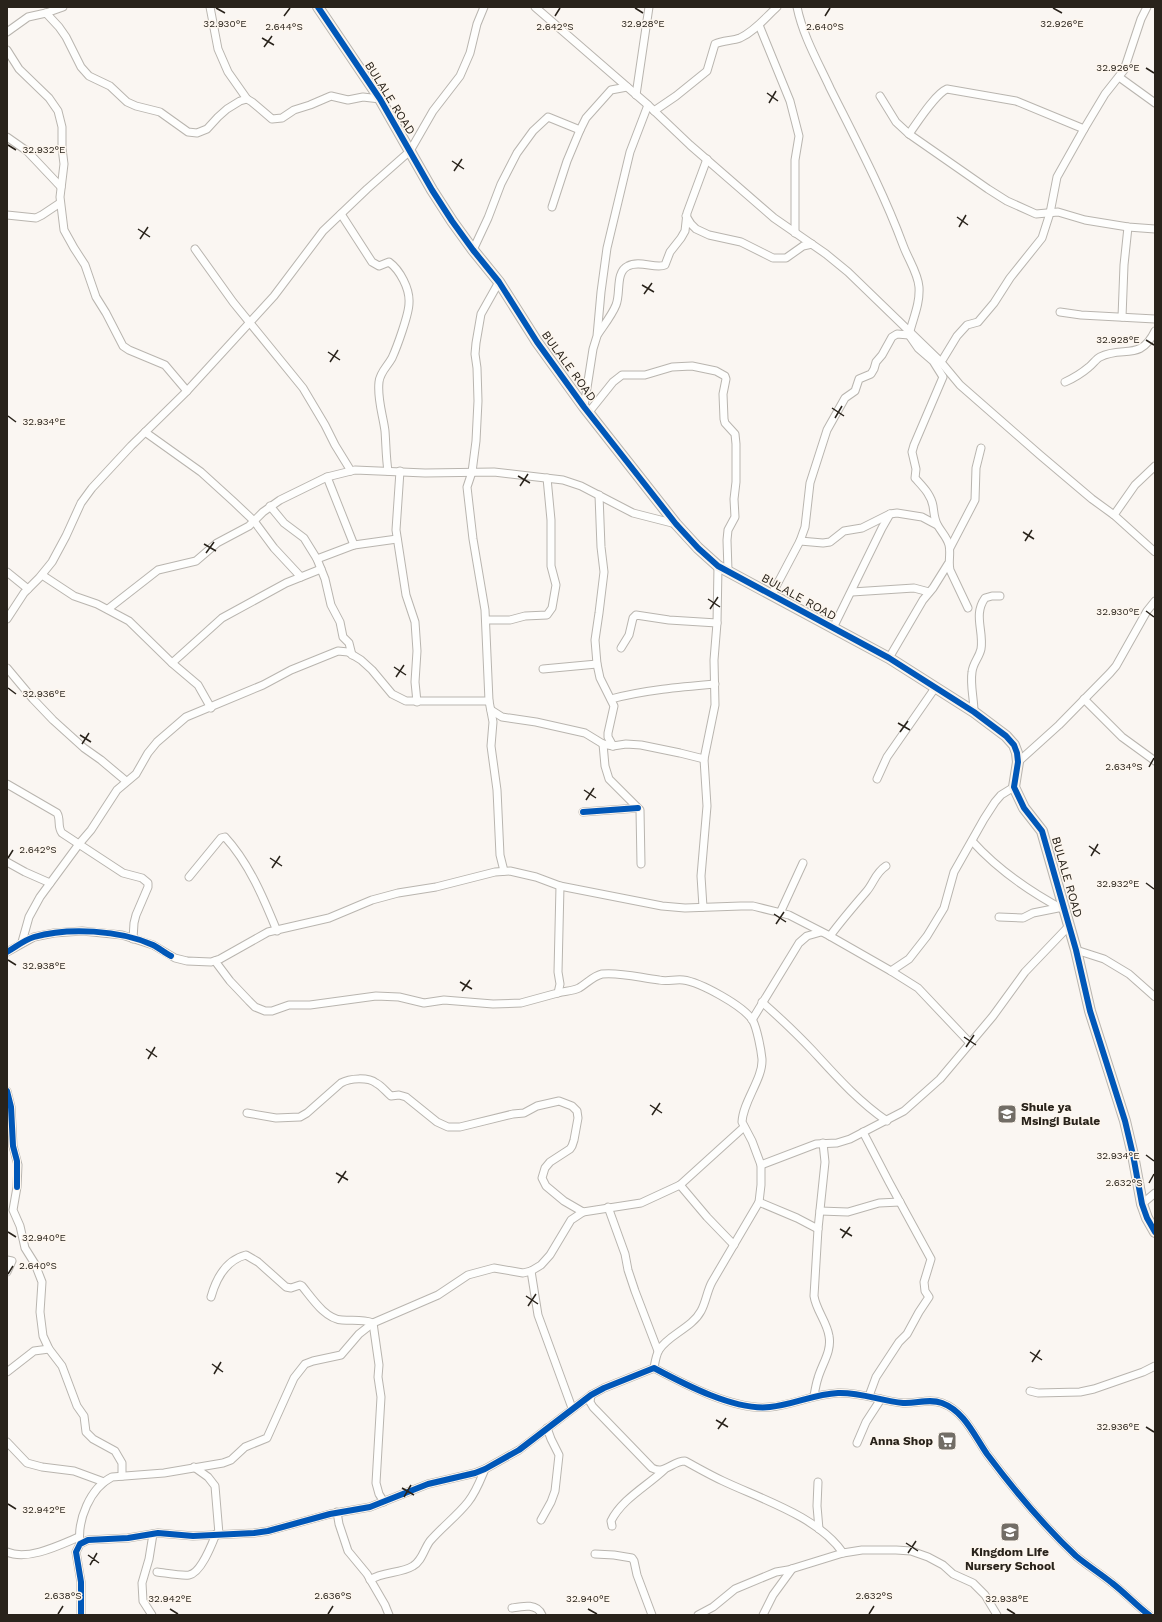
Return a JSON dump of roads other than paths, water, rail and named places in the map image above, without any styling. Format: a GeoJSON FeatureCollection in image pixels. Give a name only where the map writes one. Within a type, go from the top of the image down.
{"type":"FeatureCollection","features":[{"type":"Feature","properties":{"kind":"street"},"geometry":{"type":"LineString","coordinates":[[7,32],[28,17],[63,7]]}},
{"type":"Feature","properties":{"kind":"street"},"geometry":{"type":"LineString","coordinates":[[210,7],[218,49],[228,72],[247,99],[272,120],[278,120],[294,110],[310,105],[329,96],[348,100],[363,97],[380,99]]}},
{"type":"Feature","properties":{"kind":"street","name":"BULALE ROAD"},"geometry":{"type":"LineString","coordinates":[[318,7],[380,99],[436,196],[473,250],[499,282],[537,342],[586,410],[676,524],[698,548],[718,566],[889,658],[974,712],[1006,736],[1014,745],[1018,762],[1014,787],[1024,808],[1042,831],[1062,910],[1069,926],[1076,950],[1090,1011],[1125,1121],[1142,1204],[1147,1218],[1155,1232]]}},
{"type":"Feature","properties":{"kind":"street"},"geometry":{"type":"LineString","coordinates":[[7,619],[28,589],[42,575],[59,550],[84,499],[131,446],[187,392],[274,296],[299,264],[317,237],[367,188],[410,151],[433,112],[460,76],[470,53],[477,24],[484,7]]}},
{"type":"Feature","properties":{"kind":"street"},"geometry":{"type":"LineString","coordinates":[[535,7],[648,105],[774,218],[812,244],[848,272],[909,333],[940,361],[960,385],[1092,499],[1114,515],[1155,552]]}},
{"type":"Feature","properties":{"kind":"street"},"geometry":{"type":"LineString","coordinates":[[636,95],[649,7]]}},
{"type":"Feature","properties":{"kind":"street"},"geometry":{"type":"LineString","coordinates":[[654,111],[676,96],[706,71],[716,43],[739,38],[759,25],[776,7]]}},
{"type":"Feature","properties":{"kind":"street"},"geometry":{"type":"LineString","coordinates":[[797,7],[803,28],[814,55],[848,125],[864,154],[894,222],[917,280],[919,300],[909,333],[918,348],[933,361],[943,377],[918,434],[912,452],[916,469],[915,478],[923,486],[930,498],[937,525]]}},
{"type":"Feature","properties":{"kind":"street"},"geometry":{"type":"LineString","coordinates":[[943,359],[956,336],[968,324],[978,322],[994,303],[1010,278],[1042,238],[1050,213],[1057,177],[1105,94],[1124,70],[1139,25],[1147,7]]}},
{"type":"Feature","properties":{"kind":"street"},"geometry":{"type":"LineString","coordinates":[[46,13],[66,37],[81,67],[89,76],[110,86],[126,102],[160,112],[189,133],[201,132],[207,129],[218,116],[227,109],[240,101],[247,99]]}},
{"type":"Feature","properties":{"kind":"street"},"geometry":{"type":"LineString","coordinates":[[759,25],[790,101],[799,136],[795,160],[795,233]]}},
{"type":"Feature","properties":{"kind":"street"},"geometry":{"type":"LineString","coordinates":[[7,50],[19,69],[49,98],[58,111],[62,126],[64,164],[60,203],[64,230],[86,265],[93,291],[123,346],[165,365],[187,392]]}},
{"type":"Feature","properties":{"kind":"street"},"geometry":{"type":"LineString","coordinates":[[1119,77],[1155,102]]}},
{"type":"Feature","properties":{"kind":"street"},"geometry":{"type":"LineString","coordinates":[[552,207],[562,172],[580,130],[591,112],[608,93],[614,89],[627,87]]}},
{"type":"Feature","properties":{"kind":"street"},"geometry":{"type":"LineString","coordinates":[[909,134],[927,109],[942,92],[947,89],[1016,101],[1084,129]]}},
{"type":"Feature","properties":{"kind":"street"},"geometry":{"type":"LineString","coordinates":[[880,96],[896,122],[909,134],[1002,198],[1036,214],[1064,213],[1085,220],[1128,227],[1155,229]]}},
{"type":"Feature","properties":{"kind":"street"},"geometry":{"type":"LineString","coordinates":[[586,410],[593,349],[597,336],[606,252],[630,152],[648,105]]}},
{"type":"Feature","properties":{"kind":"street"},"geometry":{"type":"LineString","coordinates":[[473,250],[504,178],[517,153],[533,131],[548,116],[580,130]]}},
{"type":"Feature","properties":{"kind":"street"},"geometry":{"type":"LineString","coordinates":[[7,137],[27,151],[61,187]]}},
{"type":"Feature","properties":{"kind":"street"},"geometry":{"type":"LineString","coordinates":[[597,336],[616,305],[622,271],[628,265],[632,264],[665,265],[672,248],[683,234],[686,216],[707,159]]}},
{"type":"Feature","properties":{"kind":"street"},"geometry":{"type":"LineString","coordinates":[[7,215],[36,218],[60,203]]}},
{"type":"Feature","properties":{"kind":"street"},"geometry":{"type":"LineString","coordinates":[[341,214],[372,262],[379,266],[389,262],[393,265],[403,281],[409,296],[408,310],[394,353],[382,371],[379,383],[378,394],[386,438],[388,471]]}},
{"type":"Feature","properties":{"kind":"street"},"geometry":{"type":"LineString","coordinates":[[686,216],[696,229],[709,235],[741,242],[773,258],[786,258],[803,246],[812,244]]}},
{"type":"Feature","properties":{"kind":"street"},"geometry":{"type":"LineString","coordinates":[[1122,317],[1124,265],[1128,227]]}},
{"type":"Feature","properties":{"kind":"street"},"geometry":{"type":"LineString","coordinates":[[195,249],[233,302],[304,388],[335,445],[351,470]]}},
{"type":"Feature","properties":{"kind":"street"},"geometry":{"type":"LineString","coordinates":[[499,282],[481,314],[476,343],[475,354],[478,401],[476,441],[472,472],[467,487],[473,538],[484,596],[489,701],[493,722],[491,746],[497,790],[500,855],[504,871]]}},
{"type":"Feature","properties":{"kind":"street"},"geometry":{"type":"LineString","coordinates":[[1060,312],[1155,319]]}},
{"type":"Feature","properties":{"kind":"street"},"geometry":{"type":"LineString","coordinates":[[1066,382],[1089,367],[1098,358],[1107,354],[1118,352],[1128,353],[1144,347],[1155,332]]}},
{"type":"Feature","properties":{"kind":"street"},"geometry":{"type":"LineString","coordinates":[[772,594],[800,541],[807,517],[807,501],[810,483],[827,430],[845,398],[855,391],[859,380],[870,375],[873,371],[876,362],[882,355],[892,337],[897,334],[909,333]]}},
{"type":"Feature","properties":{"kind":"street"},"geometry":{"type":"LineString","coordinates":[[586,410],[613,382],[622,375],[645,374],[672,367],[692,366],[716,371],[725,376],[726,379],[723,394],[724,419],[725,423],[735,434],[736,444],[736,482],[734,499],[735,517],[728,530],[728,571]]}},
{"type":"Feature","properties":{"kind":"street"},"geometry":{"type":"LineString","coordinates":[[145,432],[201,472],[254,521],[274,548],[300,577]]}},
{"type":"Feature","properties":{"kind":"street"},"geometry":{"type":"LineString","coordinates":[[889,658],[923,600],[948,564],[950,548],[975,500],[976,468],[981,448]]}},
{"type":"Feature","properties":{"kind":"street"},"geometry":{"type":"LineString","coordinates":[[1114,515],[1135,485],[1155,466]]}},
{"type":"Feature","properties":{"kind":"street"},"geometry":{"type":"LineString","coordinates":[[108,609],[158,570],[196,561],[217,543],[244,529],[270,506],[327,477],[351,470],[501,473],[548,478],[573,483],[633,513],[676,524]]}},
{"type":"Feature","properties":{"kind":"street"},"geometry":{"type":"LineString","coordinates":[[400,471],[396,516],[397,539],[406,595],[415,622],[415,682],[417,702]]}},
{"type":"Feature","properties":{"kind":"street"},"geometry":{"type":"LineString","coordinates":[[327,477],[354,545]]}},
{"type":"Feature","properties":{"kind":"street"},"geometry":{"type":"LineString","coordinates":[[486,620],[510,620],[525,616],[547,616],[551,612],[556,585],[551,566],[551,520],[548,478]]}},
{"type":"Feature","properties":{"kind":"street"},"geometry":{"type":"LineString","coordinates":[[599,495],[600,540],[604,572],[595,635],[597,664],[600,678],[611,699],[614,709],[608,733],[608,737],[613,746]]}},
{"type":"Feature","properties":{"kind":"street"},"geometry":{"type":"LineString","coordinates":[[270,506],[284,523],[304,538],[317,559],[321,568],[331,605],[340,622],[343,637],[349,643],[352,655]]}},
{"type":"Feature","properties":{"kind":"street"},"geometry":{"type":"LineString","coordinates":[[800,541],[823,543],[830,542],[842,532],[862,528],[890,514],[897,513],[928,519],[937,525],[946,537],[950,548]]}},
{"type":"Feature","properties":{"kind":"street"},"geometry":{"type":"LineString","coordinates":[[833,628],[890,514]]}},
{"type":"Feature","properties":{"kind":"street"},"geometry":{"type":"LineString","coordinates":[[317,559],[354,545],[397,539]]}},
{"type":"Feature","properties":{"kind":"street"},"geometry":{"type":"LineString","coordinates":[[948,564],[968,608]]}},
{"type":"Feature","properties":{"kind":"street"},"geometry":{"type":"LineString","coordinates":[[703,906],[701,876],[707,806],[704,759],[714,714],[714,660],[717,623],[718,566]]}},
{"type":"Feature","properties":{"kind":"street"},"geometry":{"type":"LineString","coordinates":[[172,663],[222,618],[300,577],[321,568]]}},
{"type":"Feature","properties":{"kind":"street"},"geometry":{"type":"LineString","coordinates":[[7,572],[28,589]]}},
{"type":"Feature","properties":{"kind":"street"},"geometry":{"type":"LineString","coordinates":[[42,575],[80,598],[98,604],[129,621],[172,663],[198,684],[211,708]]}},
{"type":"Feature","properties":{"kind":"street"},"geometry":{"type":"LineString","coordinates":[[852,592],[914,588],[929,592]]}},
{"type":"Feature","properties":{"kind":"street"},"geometry":{"type":"LineString","coordinates":[[974,712],[972,673],[974,664],[981,649],[978,618],[980,607],[985,598],[1000,596]]}},
{"type":"Feature","properties":{"kind":"street"},"geometry":{"type":"LineString","coordinates":[[1018,762],[1059,725],[1116,666],[1147,612],[1155,601]]}},
{"type":"Feature","properties":{"kind":"street"},"geometry":{"type":"LineString","coordinates":[[621,648],[629,636],[633,618],[636,614],[669,620],[717,623]]}},
{"type":"Feature","properties":{"kind":"street"},"geometry":{"type":"LineString","coordinates":[[22,942],[30,917],[50,883],[103,813],[117,790],[136,774],[152,748],[181,720],[263,685],[291,670],[338,651],[343,651],[352,655],[366,664],[392,694],[406,701],[489,701]]}},
{"type":"Feature","properties":{"kind":"street"},"geometry":{"type":"LineString","coordinates":[[543,669],[597,664]]}},
{"type":"Feature","properties":{"kind":"street"},"geometry":{"type":"LineString","coordinates":[[7,668],[53,720],[84,748],[102,760],[126,781]]}},
{"type":"Feature","properties":{"kind":"street"},"geometry":{"type":"LineString","coordinates":[[611,699],[669,688],[715,684]]}},
{"type":"Feature","properties":{"kind":"street"},"geometry":{"type":"LineString","coordinates":[[877,779],[887,757],[935,688]]}},
{"type":"Feature","properties":{"kind":"street"},"geometry":{"type":"LineString","coordinates":[[1084,699],[1122,737],[1155,761]]}},
{"type":"Feature","properties":{"kind":"street"},"geometry":{"type":"LineString","coordinates":[[491,710],[502,717],[536,722],[585,733],[603,744],[613,746],[626,744],[642,745],[680,752],[704,759]]}},
{"type":"Feature","properties":{"kind":"street"},"geometry":{"type":"LineString","coordinates":[[603,744],[604,766],[609,779],[638,808],[641,813],[641,864]]}},
{"type":"Feature","properties":{"kind":"street"},"geometry":{"type":"LineString","coordinates":[[7,784],[57,813],[61,833],[123,873],[142,878],[148,883],[148,887],[134,923],[133,939]]}},
{"type":"Feature","properties":{"kind":"street"},"geometry":{"type":"LineString","coordinates":[[892,971],[909,959],[938,919],[944,908],[954,872],[995,802],[1001,795],[1014,787]]}},
{"type":"Feature","properties":{"kind":"street"},"geometry":{"type":"LineString","coordinates":[[583,812],[638,808]]}},
{"type":"Feature","properties":{"kind":"street"},"geometry":{"type":"LineString","coordinates":[[189,877],[221,838],[225,838],[246,867],[264,900],[278,931]]}},
{"type":"Feature","properties":{"kind":"street"},"geometry":{"type":"LineString","coordinates":[[972,841],[994,864],[1019,884],[1062,910]]}},
{"type":"Feature","properties":{"kind":"street"},"geometry":{"type":"LineString","coordinates":[[7,862],[50,883]]}},
{"type":"Feature","properties":{"kind":"street"},"geometry":{"type":"LineString","coordinates":[[780,913],[803,864]]}},
{"type":"Feature","properties":{"kind":"street"},"geometry":{"type":"LineString","coordinates":[[830,936],[866,892],[878,872],[886,866]]}},
{"type":"Feature","properties":{"kind":"street"},"geometry":{"type":"LineString","coordinates":[[7,952],[22,942],[34,937],[54,933],[82,931],[122,935],[153,946],[175,958],[196,962],[215,961],[265,933],[329,918],[372,900],[386,896],[432,888],[504,871],[526,874],[560,886],[672,908],[732,905],[753,906],[780,913],[830,936],[892,971],[918,988],[970,1043]]}},
{"type":"Feature","properties":{"kind":"street"},"geometry":{"type":"LineString","coordinates":[[558,992],[560,984],[558,972],[560,886]]}},
{"type":"Feature","properties":{"kind":"street"},"geometry":{"type":"LineString","coordinates":[[999,918],[1023,918],[1033,913],[1062,910]]}},
{"type":"Feature","properties":{"kind":"street"},"geometry":{"type":"LineString","coordinates":[[760,1165],[808,1147],[823,1143],[836,1143],[850,1139],[887,1121],[918,1100],[940,1079],[993,1016],[1025,972],[1069,926]]}},
{"type":"Feature","properties":{"kind":"street"},"geometry":{"type":"LineString","coordinates":[[752,1020],[799,943],[807,936],[821,932]]}},
{"type":"Feature","properties":{"kind":"street"},"geometry":{"type":"LineString","coordinates":[[1076,950],[1104,959],[1129,974],[1155,997]]}},
{"type":"Feature","properties":{"kind":"street"},"geometry":{"type":"LineString","coordinates":[[215,961],[230,981],[249,1001],[255,1007],[265,1011],[272,1011],[289,1005],[322,1004],[376,996],[400,997],[424,1003],[444,1000],[493,1004],[521,1003],[558,992],[577,989],[597,976],[603,974],[639,976],[663,981],[684,980],[706,987],[724,997],[752,1020],[762,1059],[759,1072],[742,1116],[744,1127],[752,1141],[760,1165],[761,1185],[758,1202],[708,1290],[701,1312],[688,1325],[662,1345],[658,1351],[654,1368]]}},
{"type":"Feature","properties":{"kind":"street"},"geometry":{"type":"LineString","coordinates":[[762,1002],[812,1050],[842,1084],[887,1121]]}},
{"type":"Feature","properties":{"kind":"street"},"geometry":{"type":"LineString","coordinates":[[248,1114],[276,1118],[300,1117],[307,1113],[346,1080],[374,1081],[391,1096],[399,1095],[406,1097],[440,1124],[448,1127],[460,1127],[513,1114],[524,1113],[537,1106],[562,1101],[572,1106],[577,1111],[578,1118],[574,1140],[570,1149],[550,1162],[542,1174],[542,1181],[564,1201],[583,1212]]}},
{"type":"Feature","properties":{"kind":"street"},"geometry":{"type":"LineString","coordinates":[[7,1091],[11,1106],[14,1152],[18,1165],[17,1187],[13,1210],[20,1226],[25,1248],[35,1264],[42,1282],[40,1302],[41,1328],[49,1349],[62,1366],[77,1406],[84,1416],[86,1432],[93,1439],[115,1452],[122,1463],[122,1476]]}},
{"type":"Feature","properties":{"kind":"street"},"geometry":{"type":"LineString","coordinates":[[81,1615],[81,1582],[76,1555],[80,1541],[80,1529],[86,1510],[94,1494],[104,1482],[112,1477],[158,1474],[228,1462],[245,1447],[266,1439],[275,1423],[294,1378],[305,1364],[313,1360],[332,1358],[343,1354],[360,1334],[373,1323],[438,1295],[468,1275],[494,1268],[523,1273],[531,1271],[541,1265],[550,1255],[571,1220],[583,1212],[641,1203],[680,1185],[744,1127]]}},
{"type":"Feature","properties":{"kind":"street"},"geometry":{"type":"LineString","coordinates":[[863,1132],[930,1256],[931,1262],[924,1282],[925,1291],[929,1297],[918,1312],[907,1334],[899,1342],[876,1377],[868,1396]]}},
{"type":"Feature","properties":{"kind":"street"},"geometry":{"type":"LineString","coordinates":[[814,1396],[817,1379],[830,1342],[829,1334],[815,1302],[814,1296],[818,1228],[825,1162],[823,1143]]}},
{"type":"Feature","properties":{"kind":"street"},"geometry":{"type":"LineString","coordinates":[[680,1185],[707,1217],[734,1245]]}},
{"type":"Feature","properties":{"kind":"street"},"geometry":{"type":"LineString","coordinates":[[1142,1204],[1155,1193]]}},
{"type":"Feature","properties":{"kind":"street"},"geometry":{"type":"LineString","coordinates":[[758,1202],[818,1228]]}},
{"type":"Feature","properties":{"kind":"street"},"geometry":{"type":"LineString","coordinates":[[820,1212],[848,1212],[879,1203],[900,1202]]}},
{"type":"Feature","properties":{"kind":"street"},"geometry":{"type":"LineString","coordinates":[[608,1207],[625,1254],[628,1270],[635,1291],[658,1351]]}},
{"type":"Feature","properties":{"kind":"street"},"geometry":{"type":"LineString","coordinates":[[211,1297],[215,1283],[219,1276],[231,1262],[240,1256],[246,1255],[258,1262],[286,1287],[291,1288],[300,1285],[302,1286],[322,1310],[336,1319],[359,1320],[373,1323]]}},
{"type":"Feature","properties":{"kind":"street"},"geometry":{"type":"LineString","coordinates":[[7,1260],[12,1261],[7,1272]]}},
{"type":"Feature","properties":{"kind":"street"},"geometry":{"type":"LineString","coordinates":[[531,1271],[538,1315],[572,1408]]}},
{"type":"Feature","properties":{"kind":"street"},"geometry":{"type":"LineString","coordinates":[[373,1323],[379,1365],[378,1377],[381,1396],[376,1483],[379,1494],[384,1502]]}},
{"type":"Feature","properties":{"kind":"street"},"geometry":{"type":"LineString","coordinates":[[7,1372],[34,1351],[49,1349]]}},
{"type":"Feature","properties":{"kind":"street"},"geometry":{"type":"LineString","coordinates":[[654,1368],[678,1381],[702,1391],[737,1404],[748,1406],[770,1407],[814,1396],[839,1393],[868,1396],[904,1403],[935,1401],[948,1405],[966,1422],[1019,1496],[1051,1531],[1078,1556],[1149,1615]]}},
{"type":"Feature","properties":{"kind":"street"},"geometry":{"type":"LineString","coordinates":[[7,1552],[11,1554],[25,1555],[80,1541],[128,1538],[163,1533],[194,1536],[244,1534],[268,1531],[306,1519],[370,1507],[428,1484],[462,1477],[485,1469],[519,1450],[572,1408],[591,1395],[604,1388],[654,1368]]}},
{"type":"Feature","properties":{"kind":"street"},"geometry":{"type":"LineString","coordinates":[[1030,1391],[1038,1393],[1080,1392],[1094,1389],[1154,1368]]}},
{"type":"Feature","properties":{"kind":"street"},"geometry":{"type":"LineString","coordinates":[[591,1395],[590,1402],[593,1407],[635,1451],[652,1468],[664,1470]]}},
{"type":"Feature","properties":{"kind":"street"},"geometry":{"type":"LineString","coordinates":[[857,1443],[866,1422],[881,1399]]}},
{"type":"Feature","properties":{"kind":"street"},"geometry":{"type":"LineString","coordinates":[[541,1520],[555,1491],[559,1455],[550,1439],[547,1428]]}},
{"type":"Feature","properties":{"kind":"street"},"geometry":{"type":"LineString","coordinates":[[7,1442],[27,1463],[42,1467],[74,1471],[104,1482]]}},
{"type":"Feature","properties":{"kind":"street"},"geometry":{"type":"LineString","coordinates":[[612,1526],[611,1520],[616,1512],[645,1486],[653,1481],[664,1470],[685,1461],[716,1478],[808,1521],[837,1544],[843,1553]]}},
{"type":"Feature","properties":{"kind":"street"},"geometry":{"type":"LineString","coordinates":[[158,1572],[189,1575],[196,1571],[210,1550],[218,1534],[215,1486],[208,1477],[194,1467]]}},
{"type":"Feature","properties":{"kind":"street"},"geometry":{"type":"LineString","coordinates":[[370,1580],[379,1574],[406,1569],[419,1561],[429,1542],[468,1502],[478,1487],[485,1469]]}},
{"type":"Feature","properties":{"kind":"street"},"geometry":{"type":"LineString","coordinates":[[818,1482],[817,1506],[819,1529]]}},
{"type":"Feature","properties":{"kind":"street"},"geometry":{"type":"LineString","coordinates":[[337,1512],[339,1524],[348,1551],[370,1580],[389,1615]]}},
{"type":"Feature","properties":{"kind":"street"},"geometry":{"type":"LineString","coordinates":[[152,1615],[143,1601],[142,1583],[149,1560],[153,1534]]}},
{"type":"Feature","properties":{"kind":"street"},"geometry":{"type":"LineString","coordinates":[[698,1615],[713,1607],[736,1589],[767,1575],[843,1553],[862,1550],[904,1550],[928,1557],[943,1565],[953,1574],[973,1583],[988,1599],[997,1615]]}},
{"type":"Feature","properties":{"kind":"street"},"geometry":{"type":"LineString","coordinates":[[595,1554],[614,1554],[632,1558],[652,1615]]}},
{"type":"Feature","properties":{"kind":"street"},"geometry":{"type":"LineString","coordinates":[[763,1615],[773,1595],[792,1569]]}},
{"type":"Feature","properties":{"kind":"street"},"geometry":{"type":"LineString","coordinates":[[512,1608],[522,1606],[536,1607],[540,1610],[542,1615]]}},
{"type":"Feature","properties":{"kind":"place","name":"Shule ya Msingi Bulale"},"geometry":{"type":"Point","coordinates":[1007,1114]}},
{"type":"Feature","properties":{"kind":"place","name":"Anna Shop"},"geometry":{"type":"Point","coordinates":[947,1441]}},
{"type":"Feature","properties":{"kind":"place","name":"Kingdom Life Nursery School"},"geometry":{"type":"Point","coordinates":[1010,1532]}}]}
